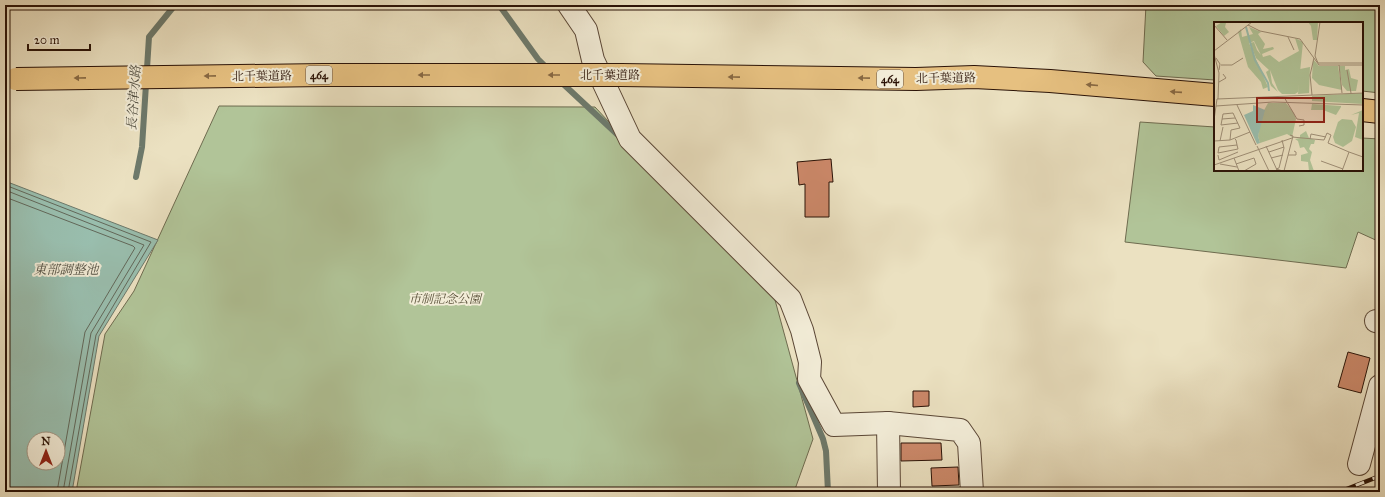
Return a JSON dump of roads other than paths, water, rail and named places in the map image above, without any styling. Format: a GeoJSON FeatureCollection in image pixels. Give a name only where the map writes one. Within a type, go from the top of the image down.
{"type":"FeatureCollection","features":[{"type":"Feature","properties":{"kind":"highway","name":"北千葉道路"},"geometry":{"type":"LineString","coordinates":[[10,80],[323,75],[621,75],[908,79],[974,77],[1050,81],[1214,95]]}},
{"type":"Feature","properties":{"kind":"highway"},"geometry":{"type":"LineString","coordinates":[[1363,110],[1380,112]]}},
{"type":"Feature","properties":{"kind":"street"},"geometry":{"type":"LineString","coordinates":[[569,5],[586,30],[592,60],[630,139],[790,299],[802,330],[810,362],[809,379],[834,425],[888,423],[960,430],[969,443],[972,492]]}},
{"type":"Feature","properties":{"kind":"street"},"geometry":{"type":"LineString","coordinates":[[1359,464],[1380,386]]}},
{"type":"Feature","properties":{"kind":"street"},"geometry":{"type":"LineString","coordinates":[[888,423],[889,492]]}},
{"type":"Feature","properties":{"kind":"water","name":"東部調整池"},"geometry":{"type":"Polygon","coordinates":[[[5,181],[158,240],[99,336],[72,492],[5,492],[5,181]]]}},
{"type":"Feature","properties":{"kind":"waterway","name":"長谷津水路"},"geometry":{"type":"LineString","coordinates":[[136,177],[142,147],[149,37],[175,5]]}},
{"type":"Feature","properties":{"kind":"waterway"},"geometry":{"type":"LineString","coordinates":[[499,5],[538,59],[548,69]]}},
{"type":"Feature","properties":{"kind":"waterway"},"geometry":{"type":"LineString","coordinates":[[560,81],[619,136]]}},
{"type":"Feature","properties":{"kind":"waterway"},"geometry":{"type":"LineString","coordinates":[[799,383],[823,439],[826,451],[828,492]]}},
{"type":"Feature","properties":{"kind":"railway"},"geometry":{"type":"LineString","coordinates":[[1339,492],[1380,476]]}},
{"type":"Feature","properties":{"kind":"railway"},"geometry":{"type":"LineString","coordinates":[[1369,492],[1380,488]]}},
{"type":"Feature","properties":{"kind":"park label","name":"市制記念公園"},"geometry":{"type":"Point","coordinates":[445,299]}}]}
